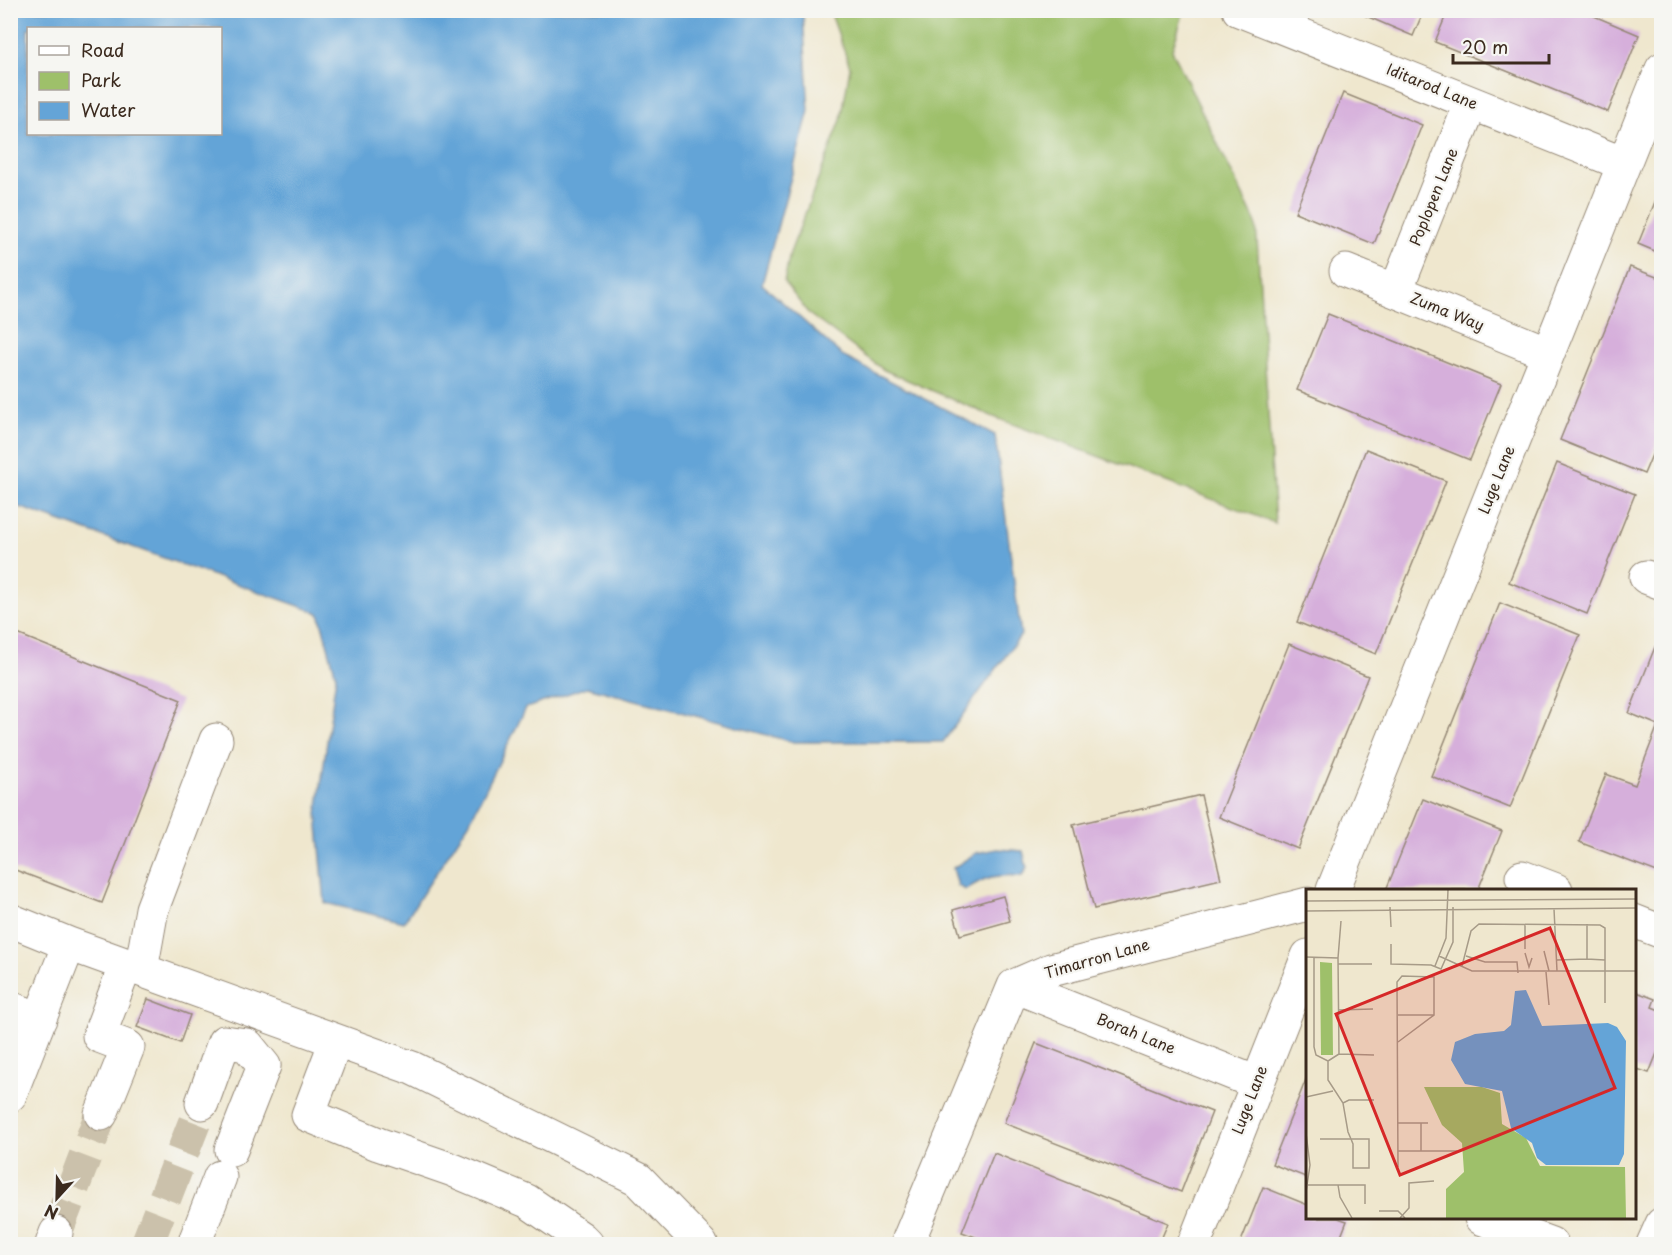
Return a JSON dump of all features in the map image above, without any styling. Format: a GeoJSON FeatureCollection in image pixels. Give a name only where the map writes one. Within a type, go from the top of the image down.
{"type":"FeatureCollection","features":[{"type":"Feature","properties":{"kind":"lane","name":"Iditarod Lane"},"geometry":{"type":"LineString","coordinates":[[1239,10],[1624,164]]}},
{"type":"Feature","properties":{"kind":"lane","name":"Luge Lane"},"geometry":{"type":"LineString","coordinates":[[1334,889],[1662,69]]}},
{"type":"Feature","properties":{"kind":"lane","name":"Poplopen Lane"},"geometry":{"type":"LineString","coordinates":[[1396,291],[1471,103]]}},
{"type":"Feature","properties":{"kind":"lane","name":"Zuma Way"},"geometry":{"type":"LineString","coordinates":[[1346,271],[1548,353]]}},
{"type":"Feature","properties":{"kind":"lane"},"geometry":{"type":"LineString","coordinates":[[101,1114],[128,1047],[99,1036],[133,967],[152,909],[216,740]]}},
{"type":"Feature","properties":{"kind":"lane"},"geometry":{"type":"LineString","coordinates":[[1522,877],[1551,889]]}},
{"type":"Feature","properties":{"kind":"lane","name":"Timarron Lane"},"geometry":{"type":"LineString","coordinates":[[1014,986],[1052,970],[1306,905]]}},
{"type":"Feature","properties":{"kind":"lane"},"geometry":{"type":"LineString","coordinates":[[10,920],[69,944],[412,1068],[638,1179],[694,1242]]}},
{"type":"Feature","properties":{"kind":"lane"},"geometry":{"type":"LineString","coordinates":[[1636,921],[1662,932]]}},
{"type":"Feature","properties":{"kind":"lane"},"geometry":{"type":"LineString","coordinates":[[10,1095],[25,1014],[69,944]]}},
{"type":"Feature","properties":{"kind":"lane","name":"Luge Lane"},"geometry":{"type":"LineString","coordinates":[[1194,1245],[1306,961]]}},
{"type":"Feature","properties":{"kind":"lane"},"geometry":{"type":"LineString","coordinates":[[913,1242],[1014,986]]}},
{"type":"Feature","properties":{"kind":"lane","name":"Borah Lane"},"geometry":{"type":"LineString","coordinates":[[1014,986],[1257,1083]]}},
{"type":"Feature","properties":{"kind":"lane"},"geometry":{"type":"LineString","coordinates":[[336,1041],[308,1115],[378,1144],[453,1170],[527,1202],[581,1238],[587,1245]]}},
{"type":"Feature","properties":{"kind":"lane"},"geometry":{"type":"LineString","coordinates":[[194,1245],[264,1065],[247,1045],[224,1042],[202,1103]]}},
{"type":"Feature","properties":{"kind":"lane"},"geometry":{"type":"LineString","coordinates":[[1484,1219],[1551,1245]]}},
{"type":"Feature","properties":{"kind":"lane"},"geometry":{"type":"LineString","coordinates":[[1653,1245],[1662,1224]]}},
{"type":"Feature","properties":{"kind":"green space"},"geometry":{"type":"Polygon","coordinates":[[[830,11],[1184,11],[1172,50],[1256,223],[1275,523],[994,417],[884,370],[809,314],[784,282],[790,253],[841,120],[850,67],[830,11]]]}},
{"type":"Feature","properties":{"kind":"water"},"geometry":{"type":"Polygon","coordinates":[[[11,10],[800,11],[803,14],[809,111],[762,284],[844,357],[995,435],[1021,635],[943,742],[793,742],[587,687],[526,708],[469,823],[404,922],[325,903],[317,814],[336,676],[319,613],[11,504],[11,10]]]}},
{"type":"Feature","properties":{"kind":"water"},"geometry":{"type":"Polygon","coordinates":[[[997,849],[1023,851],[1027,868],[1022,876],[992,877],[966,890],[958,886],[953,868],[976,853],[997,849]]]}},
{"type":"Feature","properties":{"kind":"building"},"geometry":{"type":"Polygon","coordinates":[[[1352,10],[1424,10],[1413,36],[1352,10]]]}},
{"type":"Feature","properties":{"kind":"building"},"geometry":{"type":"Polygon","coordinates":[[[1448,10],[1580,10],[1639,35],[1608,112],[1435,42],[1448,10]]]}},
{"type":"Feature","properties":{"kind":"building"},"geometry":{"type":"Polygon","coordinates":[[[1343,93],[1422,125],[1374,244],[1295,212],[1343,93]]]}},
{"type":"Feature","properties":{"kind":"building"},"geometry":{"type":"Polygon","coordinates":[[[1662,187],[1662,254],[1638,244],[1662,187]]]}},
{"type":"Feature","properties":{"kind":"building"},"geometry":{"type":"Polygon","coordinates":[[[1630,267],[1662,279],[1662,431],[1644,474],[1560,440],[1630,267]]]}},
{"type":"Feature","properties":{"kind":"building"},"geometry":{"type":"Polygon","coordinates":[[[1328,314],[1501,384],[1470,460],[1297,390],[1328,314]]]}},
{"type":"Feature","properties":{"kind":"building"},"geometry":{"type":"Polygon","coordinates":[[[1366,449],[1446,481],[1376,654],[1297,622],[1366,449]]]}},
{"type":"Feature","properties":{"kind":"building"},"geometry":{"type":"Polygon","coordinates":[[[1557,463],[1635,494],[1587,614],[1509,582],[1557,463]]]}},
{"type":"Feature","properties":{"kind":"building"},"geometry":{"type":"Polygon","coordinates":[[[1500,603],[1580,635],[1510,808],[1431,776],[1500,603]]]}},
{"type":"Feature","properties":{"kind":"building"},"geometry":{"type":"Polygon","coordinates":[[[10,631],[181,700],[102,903],[10,868],[10,631]]]}},
{"type":"Feature","properties":{"kind":"building"},"geometry":{"type":"Polygon","coordinates":[[[1289,644],[1368,676],[1298,849],[1219,817],[1289,644]]]}},
{"type":"Feature","properties":{"kind":"building"},"geometry":{"type":"Polygon","coordinates":[[[1655,647],[1662,650],[1662,874],[1579,842],[1606,774],[1635,785],[1658,725],[1629,713],[1655,647]]]}},
{"type":"Feature","properties":{"kind":"building"},"geometry":{"type":"Polygon","coordinates":[[[1201,795],[1221,879],[1094,909],[1073,825],[1201,795]]]}},
{"type":"Feature","properties":{"kind":"building"},"geometry":{"type":"Polygon","coordinates":[[[1423,799],[1502,831],[1478,889],[1386,889],[1423,799]]]}},
{"type":"Feature","properties":{"kind":"building"},"geometry":{"type":"Polygon","coordinates":[[[1003,896],[1010,921],[960,935],[953,910],[1003,896]]]}},
{"type":"Feature","properties":{"kind":"building"},"geometry":{"type":"Polygon","coordinates":[[[1636,992],[1655,999],[1652,1007],[1662,1011],[1662,1041],[1649,1073],[1636,1069],[1636,992]]]}},
{"type":"Feature","properties":{"kind":"building"},"geometry":{"type":"Polygon","coordinates":[[[148,999],[190,1015],[180,1043],[137,1027],[148,999]]]}},
{"type":"Feature","properties":{"kind":"building"},"geometry":{"type":"Polygon","coordinates":[[[1036,1043],[1212,1112],[1181,1192],[1004,1123],[1036,1043]]]}},
{"type":"Feature","properties":{"kind":"building"},"geometry":{"type":"Polygon","coordinates":[[[1306,1079],[1306,1177],[1272,1164],[1306,1079]]]}},
{"type":"Feature","properties":{"kind":"building"},"geometry":{"type":"Polygon","coordinates":[[[994,1153],[1168,1223],[1159,1244],[994,1244],[962,1232],[994,1153]]]}},
{"type":"Feature","properties":{"kind":"building"},"geometry":{"type":"Polygon","coordinates":[[[1263,1187],[1306,1204],[1306,1219],[1347,1221],[1338,1244],[1240,1244],[1263,1187]]]}},
{"type":"Feature","properties":{"kind":"tunnel"},"geometry":{"type":"LineString","coordinates":[[147,1244],[202,1103]]}},
{"type":"Feature","properties":{"kind":"tunnel"},"geometry":{"type":"LineString","coordinates":[[56,1233],[101,1114]]}}]}
